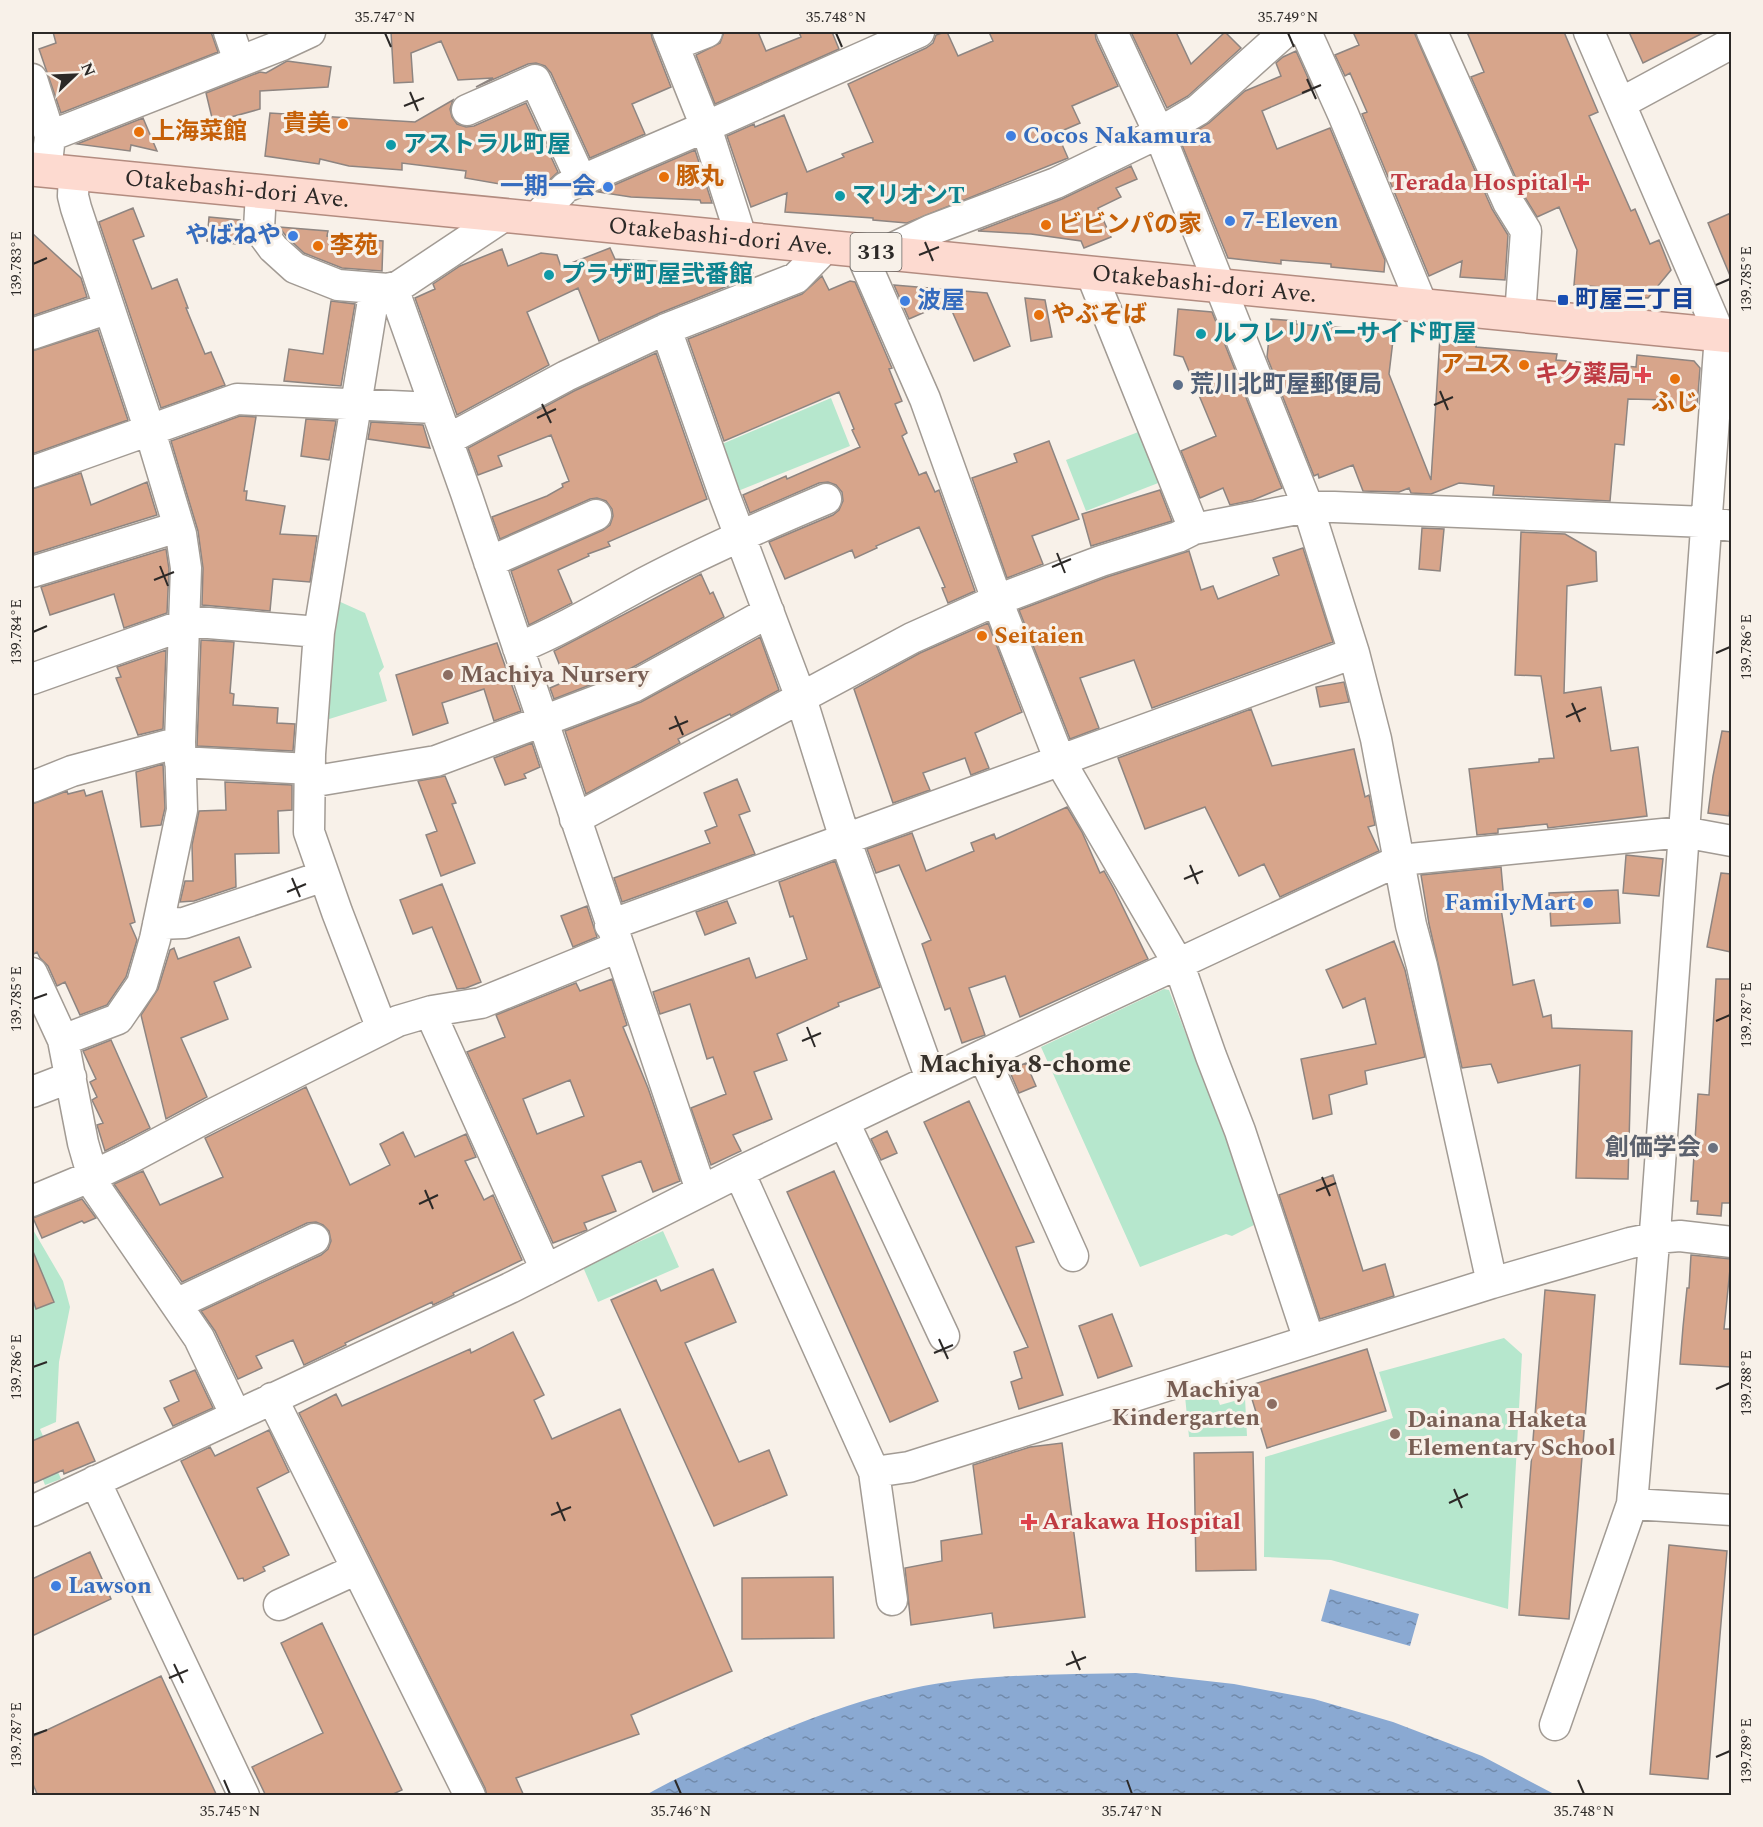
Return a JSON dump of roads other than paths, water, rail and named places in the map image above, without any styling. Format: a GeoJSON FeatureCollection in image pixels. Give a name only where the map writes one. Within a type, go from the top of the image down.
{"type":"FeatureCollection","features":[{"type":"Feature","properties":{"kind":"main road","name":"Otakebashi-dori Ave."},"geometry":{"type":"LineString","coordinates":[[50,171],[1726,336]]}},
{"type":"Feature","properties":{"kind":"street"},"geometry":{"type":"LineString","coordinates":[[229,32],[238,62]]}},
{"type":"Feature","properties":{"kind":"street"},"geometry":{"type":"LineString","coordinates":[[50,136],[310,32]]}},
{"type":"Feature","properties":{"kind":"street"},"geometry":{"type":"LineString","coordinates":[[707,32],[671,38],[706,127],[742,240]]}},
{"type":"Feature","properties":{"kind":"street"},"geometry":{"type":"LineString","coordinates":[[261,192],[259,230],[273,248],[294,268],[338,285],[384,288],[399,286],[520,218],[566,187],[919,32]]}},
{"type":"Feature","properties":{"kind":"street"},"geometry":{"type":"LineString","coordinates":[[1112,32],[1160,133],[1308,507],[1354,653],[1376,739],[1411,926],[1422,966],[1492,1283]]}},
{"type":"Feature","properties":{"kind":"street"},"geometry":{"type":"LineString","coordinates":[[1285,32],[1198,110],[1160,133],[1056,183],[872,252],[997,600],[1060,761],[1179,965],[1210,1056],[1240,1131],[1309,1340]]}},
{"type":"Feature","properties":{"kind":"street"},"geometry":{"type":"LineString","coordinates":[[1306,32],[1343,114],[1422,305]]}},
{"type":"Feature","properties":{"kind":"street"},"geometry":{"type":"LineString","coordinates":[[1432,32],[1503,193],[1526,231],[1520,316]]}},
{"type":"Feature","properties":{"kind":"street"},"geometry":{"type":"LineString","coordinates":[[1556,1725],[1632,1504],[1655,1238],[1683,832],[1719,524],[1726,336],[1589,32]]}},
{"type":"Feature","properties":{"kind":"street"},"geometry":{"type":"LineString","coordinates":[[1621,103],[1731,43]]}},
{"type":"Feature","properties":{"kind":"street"},"geometry":{"type":"LineString","coordinates":[[32,80],[50,136],[50,171],[73,196],[75,208],[150,431],[178,527],[186,568],[180,752],[182,810],[158,924],[142,984],[118,1019],[63,1040]]}},
{"type":"Feature","properties":{"kind":"street"},"geometry":{"type":"LineString","coordinates":[[467,110],[535,80],[581,180]]}},
{"type":"Feature","properties":{"kind":"street"},"geometry":{"type":"LineString","coordinates":[[447,440],[566,376],[666,329],[796,278],[825,248]]}},
{"type":"Feature","properties":{"kind":"street"},"geometry":{"type":"LineString","coordinates":[[1091,273],[1194,529]]}},
{"type":"Feature","properties":{"kind":"street"},"geometry":{"type":"LineString","coordinates":[[382,1029],[309,832],[319,632],[356,403],[384,288]]}},
{"type":"Feature","properties":{"kind":"street"},"geometry":{"type":"LineString","coordinates":[[384,288],[447,440],[700,1190]]}},
{"type":"Feature","properties":{"kind":"street"},"geometry":{"type":"LineString","coordinates":[[32,334],[109,308]]}},
{"type":"Feature","properties":{"kind":"street"},"geometry":{"type":"LineString","coordinates":[[666,329],[801,698],[845,839],[932,1079]]}},
{"type":"Feature","properties":{"kind":"street"},"geometry":{"type":"LineString","coordinates":[[32,472],[237,399],[435,408]]}},
{"type":"Feature","properties":{"kind":"street"},"geometry":{"type":"LineString","coordinates":[[518,648],[549,635],[645,583],[740,536],[826,499]]}},
{"type":"Feature","properties":{"kind":"street"},"geometry":{"type":"LineString","coordinates":[[575,819],[912,638],[997,600],[1101,561],[1178,537],[1194,529],[1308,507],[1719,524]]}},
{"type":"Feature","properties":{"kind":"street"},"geometry":{"type":"LineString","coordinates":[[489,561],[596,515]]}},
{"type":"Feature","properties":{"kind":"street"},"geometry":{"type":"LineString","coordinates":[[32,572],[178,527]]}},
{"type":"Feature","properties":{"kind":"street"},"geometry":{"type":"LineString","coordinates":[[32,787],[72,771],[180,752],[310,776],[436,760],[633,687],[769,612]]}},
{"type":"Feature","properties":{"kind":"street"},"geometry":{"type":"LineString","coordinates":[[32,679],[184,623],[319,632]]}},
{"type":"Feature","properties":{"kind":"street"},"geometry":{"type":"LineString","coordinates":[[32,1201],[92,1176],[398,1021],[430,1012],[482,1003],[614,936],[845,839],[1354,653]]}},
{"type":"Feature","properties":{"kind":"street"},"geometry":{"type":"LineString","coordinates":[[32,1510],[499,1293],[700,1190],[1400,860],[1683,832],[1731,841]]}},
{"type":"Feature","properties":{"kind":"street"},"geometry":{"type":"LineString","coordinates":[[158,924],[184,923],[324,876]]}},
{"type":"Feature","properties":{"kind":"street"},"geometry":{"type":"LineString","coordinates":[[33,979],[63,1040],[83,1143],[96,1188],[200,1338],[256,1406],[351,1573],[470,1796]]}},
{"type":"Feature","properties":{"kind":"street"},"geometry":{"type":"LineString","coordinates":[[430,1012],[546,1269]]}},
{"type":"Feature","properties":{"kind":"street"},"geometry":{"type":"LineString","coordinates":[[983,1055],[1072,1256]]}},
{"type":"Feature","properties":{"kind":"street"},"geometry":{"type":"LineString","coordinates":[[32,1092],[71,1077]]}},
{"type":"Feature","properties":{"kind":"street"},"geometry":{"type":"LineString","coordinates":[[844,1122],[944,1336]]}},
{"type":"Feature","properties":{"kind":"street"},"geometry":{"type":"LineString","coordinates":[[739,1172],[871,1467],[892,1600]]}},
{"type":"Feature","properties":{"kind":"street"},"geometry":{"type":"LineString","coordinates":[[871,1467],[909,1467],[1492,1283],[1630,1243],[1680,1236],[1731,1242]]}},
{"type":"Feature","properties":{"kind":"street"},"geometry":{"type":"LineString","coordinates":[[176,1304],[314,1239]]}},
{"type":"Feature","properties":{"kind":"street"},"geometry":{"type":"LineString","coordinates":[[95,1481],[244,1796]]}},
{"type":"Feature","properties":{"kind":"street"},"geometry":{"type":"LineString","coordinates":[[1632,1504],[1731,1510]]}},
{"type":"Feature","properties":{"kind":"street"},"geometry":{"type":"LineString","coordinates":[[279,1605],[351,1573]]}},
{"type":"Feature","properties":{"kind":"street"},"geometry":{"type":"LineString","coordinates":[[351,1573],[453,1796]]}},
{"type":"Feature","properties":{"kind":"water"},"geometry":{"type":"Polygon","coordinates":[[[1330,1589],[1419,1614],[1410,1646],[1321,1621],[1330,1589]]]}},
{"type":"Feature","properties":{"kind":"water"},"geometry":{"type":"Polygon","coordinates":[[[1136,1673],[1234,1684],[1314,1699],[1393,1722],[1482,1756],[1556,1795],[646,1795],[692,1771],[778,1732],[838,1709],[899,1691],[984,1678],[1136,1673]]]}},
{"type":"Feature","properties":{"kind":"place","name":"貴美"},"geometry":{"type":"Point","coordinates":[343,124]}},
{"type":"Feature","properties":{"kind":"place","name":"上海菜館"},"geometry":{"type":"Point","coordinates":[139,132]}},
{"type":"Feature","properties":{"kind":"place","name":"Cocos Nakamura"},"geometry":{"type":"Point","coordinates":[1011,136]}},
{"type":"Feature","properties":{"kind":"place","name":"アストラル町屋"},"geometry":{"type":"Point","coordinates":[391,145]}},
{"type":"Feature","properties":{"kind":"place","name":"豚丸"},"geometry":{"type":"Point","coordinates":[664,177]}},
{"type":"Feature","properties":{"kind":"place","name":"Terada Hospital"},"geometry":{"type":"Point","coordinates":[1581,183]}},
{"type":"Feature","properties":{"kind":"place","name":"一期一会"},"geometry":{"type":"Point","coordinates":[608,187]}},
{"type":"Feature","properties":{"kind":"place","name":"マリオンT"},"geometry":{"type":"Point","coordinates":[840,196]}},
{"type":"Feature","properties":{"kind":"place","name":"7-Eleven"},"geometry":{"type":"Point","coordinates":[1230,221]}},
{"type":"Feature","properties":{"kind":"place","name":"ビビンパの家"},"geometry":{"type":"Point","coordinates":[1046,225]}},
{"type":"Feature","properties":{"kind":"place","name":"やばねや"},"geometry":{"type":"Point","coordinates":[293,236]}},
{"type":"Feature","properties":{"kind":"place","name":"李苑"},"geometry":{"type":"Point","coordinates":[318,246]}},
{"type":"Feature","properties":{"kind":"place","name":"プラザ町屋弐番館"},"geometry":{"type":"Point","coordinates":[549,275]}},
{"type":"Feature","properties":{"kind":"place","name":"町屋三丁目"},"geometry":{"type":"Point","coordinates":[1563,300]}},
{"type":"Feature","properties":{"kind":"place","name":"波屋"},"geometry":{"type":"Point","coordinates":[905,301]}},
{"type":"Feature","properties":{"kind":"place","name":"やぶそば"},"geometry":{"type":"Point","coordinates":[1039,315]}},
{"type":"Feature","properties":{"kind":"place","name":"ルフレリバーサイド町屋"},"geometry":{"type":"Point","coordinates":[1201,334]}},
{"type":"Feature","properties":{"kind":"place","name":"アユス"},"geometry":{"type":"Point","coordinates":[1524,365]}},
{"type":"Feature","properties":{"kind":"place","name":"キク薬局"},"geometry":{"type":"Point","coordinates":[1643,375]}},
{"type":"Feature","properties":{"kind":"place","name":"ふじ"},"geometry":{"type":"Point","coordinates":[1675,379]}},
{"type":"Feature","properties":{"kind":"place","name":"荒川北町屋郵便局"},"geometry":{"type":"Point","coordinates":[1178,385]}},
{"type":"Feature","properties":{"kind":"place","name":"Seitaien"},"geometry":{"type":"Point","coordinates":[982,636]}},
{"type":"Feature","properties":{"kind":"place","name":"Machiya Nursery"},"geometry":{"type":"Point","coordinates":[448,675]}},
{"type":"Feature","properties":{"kind":"place","name":"FamilyMart"},"geometry":{"type":"Point","coordinates":[1588,903]}},
{"type":"Feature","properties":{"kind":"place","name":"創価学会"},"geometry":{"type":"Point","coordinates":[1713,1148]}},
{"type":"Feature","properties":{"kind":"place","name":"Machiya Kindergarten"},"geometry":{"type":"Point","coordinates":[1272,1404]}},
{"type":"Feature","properties":{"kind":"place","name":"Dainana Haketa Elementary School"},"geometry":{"type":"Point","coordinates":[1395,1434]}},
{"type":"Feature","properties":{"kind":"place","name":"Arakawa Hospital"},"geometry":{"type":"Point","coordinates":[1029,1522]}},
{"type":"Feature","properties":{"kind":"place","name":"Lawson"},"geometry":{"type":"Point","coordinates":[56,1586]}},
{"type":"Feature","properties":{"kind":"district","name":"Machiya 8-chome"},"geometry":{"type":"Point","coordinates":[1025,1064]}}]}
